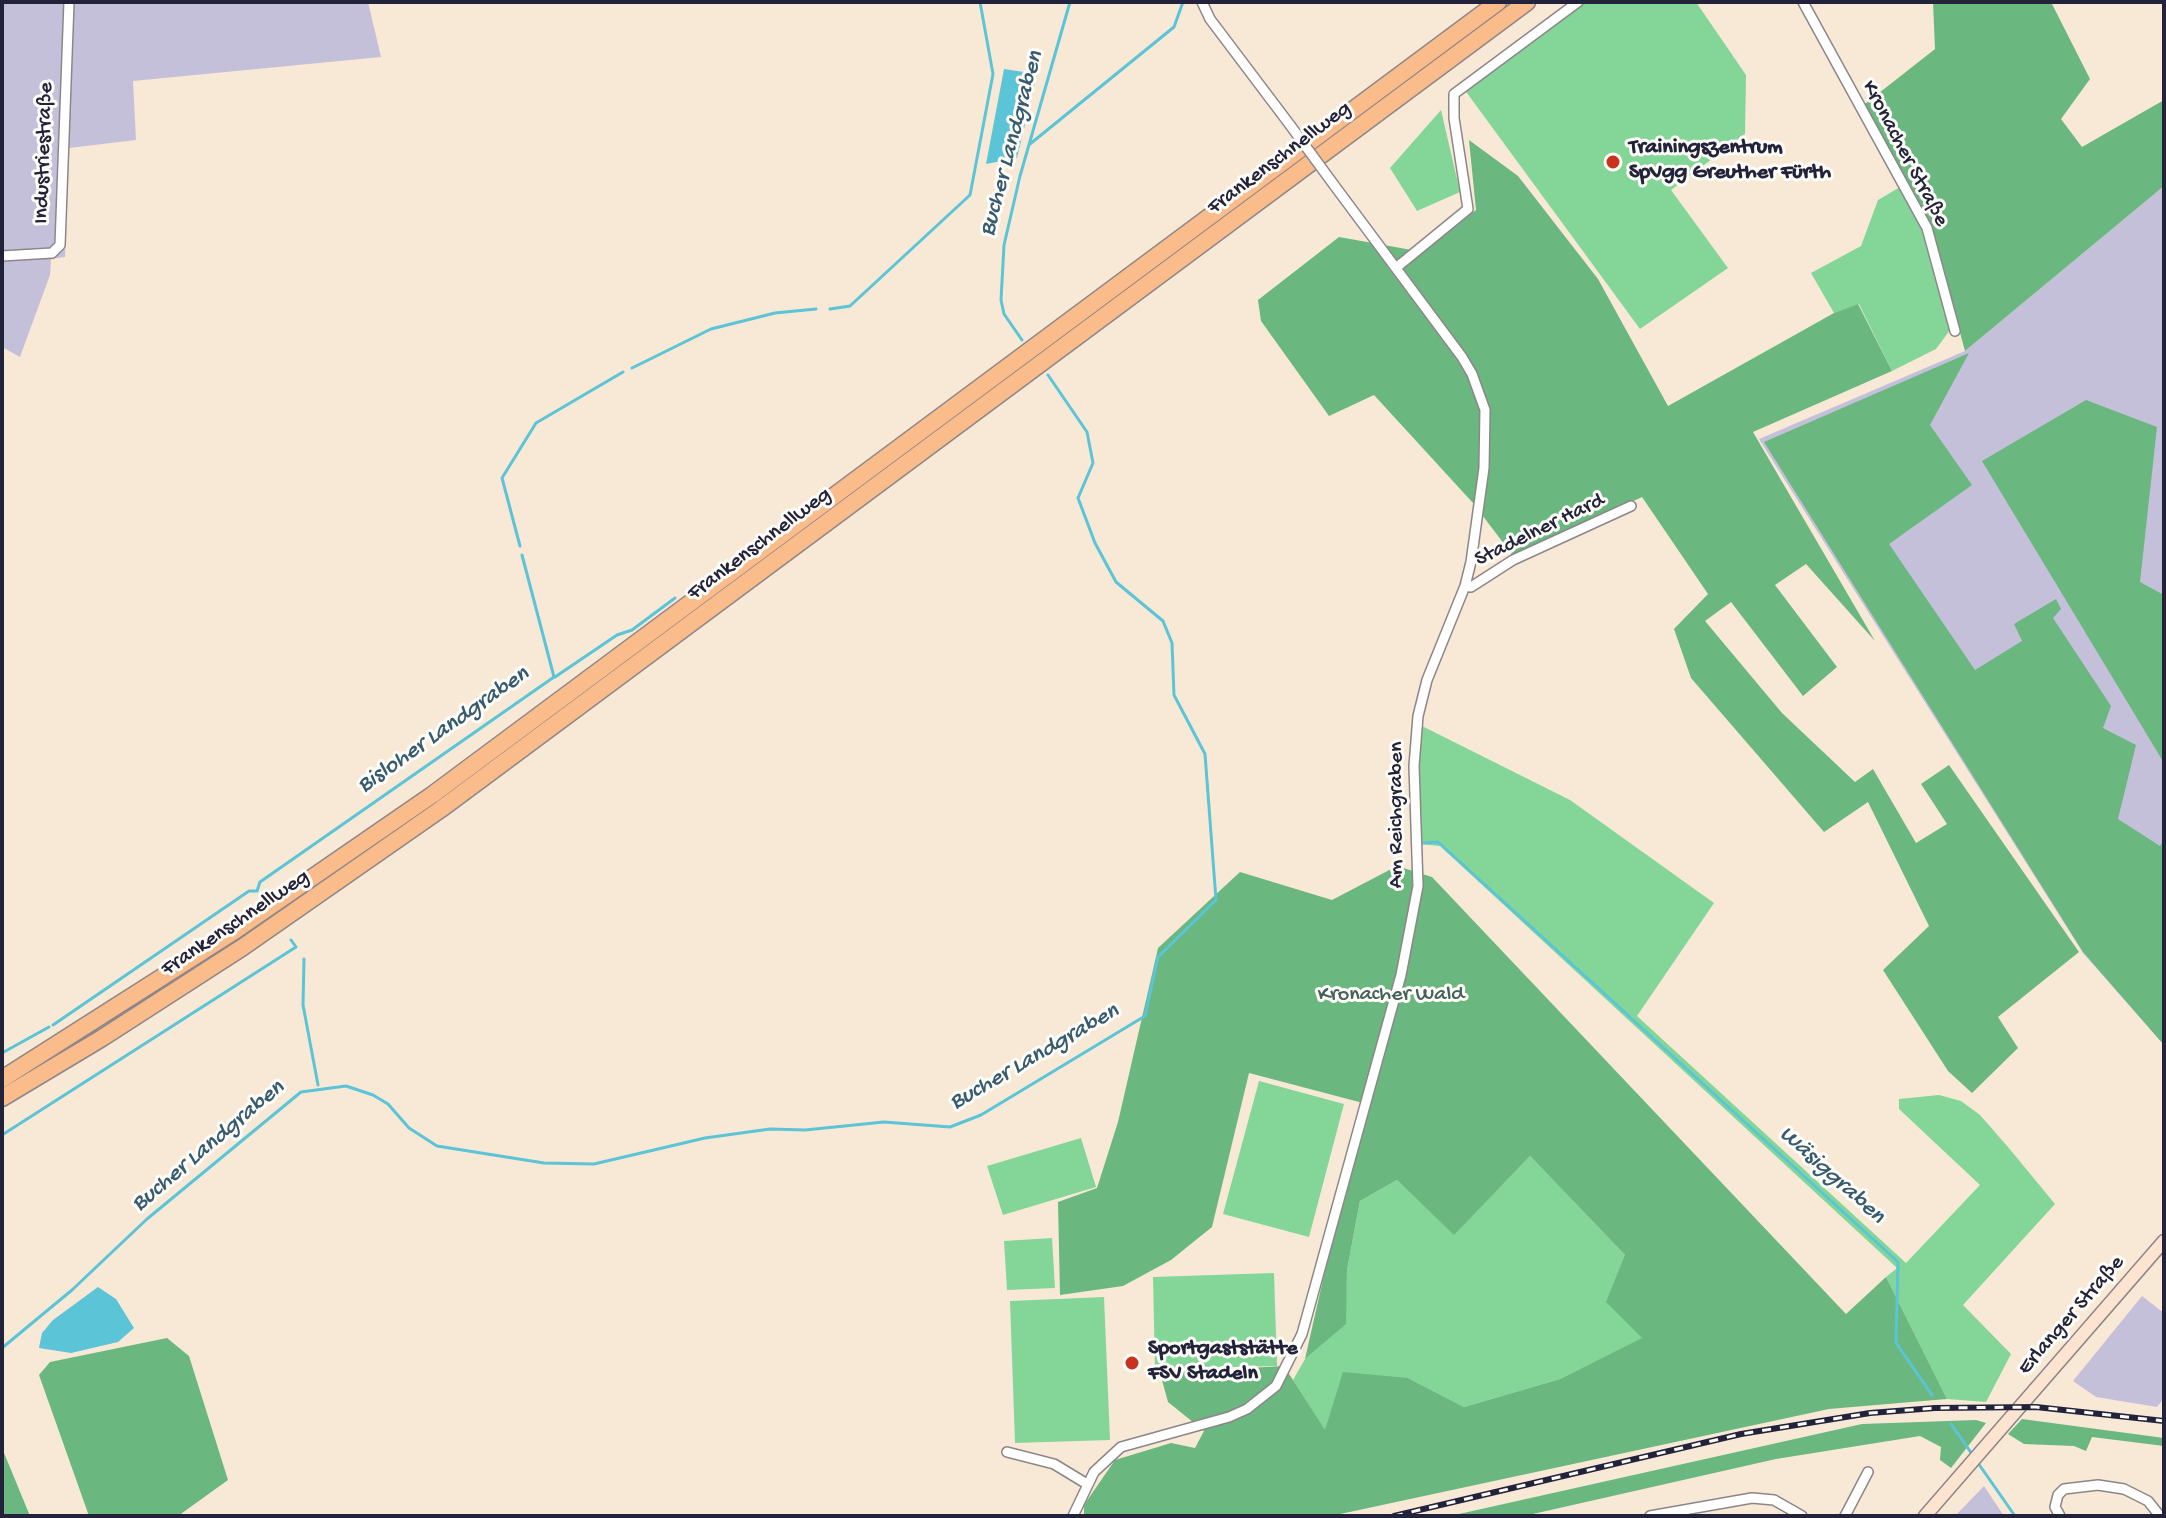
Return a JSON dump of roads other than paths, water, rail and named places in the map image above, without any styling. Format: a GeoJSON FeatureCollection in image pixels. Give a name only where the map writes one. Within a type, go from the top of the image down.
{"type":"FeatureCollection","features":[{"type":"Feature","properties":{"kind":"highway","name":"Frankenschnellweg"},"geometry":{"type":"LineString","coordinates":[[2,1079],[188,962],[432,795],[1498,2]]}},
{"type":"Feature","properties":{"kind":"highway","name":"Frankenschnellweg"},"geometry":{"type":"LineString","coordinates":[[2,1098],[243,947],[441,809],[1527,2]]}},
{"type":"Feature","properties":{"kind":"main road","name":"Erlanger Straße"},"geometry":{"type":"LineString","coordinates":[[1925,1516],[2164,1241]]}},
{"type":"Feature","properties":{"kind":"street","name":"Industriestraße"},"geometry":{"type":"LineString","coordinates":[[2,256],[52,253],[60,245],[69,2]]}},
{"type":"Feature","properties":{"kind":"street","name":"Am Reichgraben"},"geometry":{"type":"LineString","coordinates":[[1087,1484],[1104,1460],[1121,1447],[1229,1417],[1247,1409],[1276,1386],[1292,1359],[1306,1319],[1401,975],[1418,886],[1414,766],[1418,716],[1427,680],[1465,586],[1484,468],[1485,410],[1472,374],[1397,267],[1210,19],[1202,2]]}},
{"type":"Feature","properties":{"kind":"street"},"geometry":{"type":"LineString","coordinates":[[1397,267],[1468,209],[1454,118],[1454,94],[1578,2]]}},
{"type":"Feature","properties":{"kind":"street","name":"Kronacher Straße"},"geometry":{"type":"LineString","coordinates":[[1803,2],[1927,228],[1955,331]]}},
{"type":"Feature","properties":{"kind":"street","name":"Stadelner Hard"},"geometry":{"type":"LineString","coordinates":[[1465,586],[1471,587],[1513,560],[1631,506]]}},
{"type":"Feature","properties":{"kind":"street"},"geometry":{"type":"LineString","coordinates":[[1007,1452],[1054,1464],[1087,1484],[1073,1516]]}},
{"type":"Feature","properties":{"kind":"street"},"geometry":{"type":"LineString","coordinates":[[1845,1516],[1868,1472]]}},
{"type":"Feature","properties":{"kind":"street"},"geometry":{"type":"LineString","coordinates":[[2060,1516],[2055,1507],[2058,1495],[2064,1489],[2098,1485],[2124,1489],[2148,1501],[2160,1516]]}},
{"type":"Feature","properties":{"kind":"street"},"geometry":{"type":"LineString","coordinates":[[1650,1516],[1752,1498],[1774,1500],[1802,1516]]}},
{"type":"Feature","properties":{"kind":"water"},"geometry":{"type":"Polygon","coordinates":[[[1004,69],[1037,74],[1017,158],[986,164],[1004,69]]]}},
{"type":"Feature","properties":{"kind":"water"},"geometry":{"type":"Polygon","coordinates":[[[98,1287],[116,1299],[134,1328],[118,1342],[71,1353],[39,1348],[42,1333],[53,1320],[98,1287]]]}},
{"type":"Feature","properties":{"kind":"waterway","name":"Bisloher Landgraben"},"geometry":{"type":"LineString","coordinates":[[830,309],[850,306],[970,195],[993,74],[980,2]]}},
{"type":"Feature","properties":{"kind":"waterway","name":"Bucher Landgraben"},"geometry":{"type":"LineString","coordinates":[[1022,340],[1004,314],[1001,300],[1004,245],[1020,176],[1070,2]]}},
{"type":"Feature","properties":{"kind":"waterway"},"geometry":{"type":"LineString","coordinates":[[1030,144],[1174,27],[1183,2]]}},
{"type":"Feature","properties":{"kind":"waterway","name":"Bisloher Landgraben"},"geometry":{"type":"LineString","coordinates":[[632,368],[711,329],[775,313],[816,309]]}},
{"type":"Feature","properties":{"kind":"waterway","name":"Bisloher Landgraben"},"geometry":{"type":"LineString","coordinates":[[520,546],[502,478],[536,423],[623,372]]}},
{"type":"Feature","properties":{"kind":"waterway","name":"Bucher Landgraben"},"geometry":{"type":"LineString","coordinates":[[2,1348],[72,1290],[147,1219],[301,1092],[346,1086],[373,1095],[388,1104],[409,1128],[437,1146],[544,1163],[594,1164],[705,1138],[770,1129],[805,1130],[884,1122],[950,1127],[981,1115],[1145,1016],[1158,957],[1216,900],[1205,754],[1174,695],[1172,643],[1163,621],[1116,582],[1095,543],[1078,498],[1093,463],[1087,432],[1048,375]]}},
{"type":"Feature","properties":{"kind":"waterway","name":"Bisloher Landgraben"},"geometry":{"type":"LineString","coordinates":[[53,1025],[249,891],[257,891],[260,882],[554,677],[522,555]]}},
{"type":"Feature","properties":{"kind":"waterway"},"geometry":{"type":"LineString","coordinates":[[555,677],[617,635],[632,630],[675,598]]}},
{"type":"Feature","properties":{"kind":"waterway","name":"Wäsiggraben"},"geometry":{"type":"LineString","coordinates":[[1424,843],[1438,842],[1630,1017]]}},
{"type":"Feature","properties":{"kind":"waterway"},"geometry":{"type":"LineString","coordinates":[[2,1135],[296,947],[291,940]]}},
{"type":"Feature","properties":{"kind":"waterway","name":"Bisloher Landgraben"},"geometry":{"type":"LineString","coordinates":[[304,959],[303,1005],[318,1085]]}},
{"type":"Feature","properties":{"kind":"waterway","name":"Wäsiggraben"},"geometry":{"type":"LineString","coordinates":[[1632,1019],[1898,1262],[1896,1343],[1932,1395]]}},
{"type":"Feature","properties":{"kind":"waterway"},"geometry":{"type":"LineString","coordinates":[[2,1053],[49,1027]]}},
{"type":"Feature","properties":{"kind":"waterway","name":"Wäsiggraben"},"geometry":{"type":"LineString","coordinates":[[1951,1424],[1972,1454]]}},
{"type":"Feature","properties":{"kind":"waterway","name":"Wäsiggraben"},"geometry":{"type":"LineString","coordinates":[[1978,1463],[2015,1516]]}},
{"type":"Feature","properties":{"kind":"railway"},"geometry":{"type":"LineString","coordinates":[[1394,1516],[1741,1434],[1870,1413],[1935,1408],[2036,1407],[2164,1421]]}},
{"type":"Feature","properties":{"kind":"place","name":"Trainingszentrum SpVgg Greuther Fürth"},"geometry":{"type":"Point","coordinates":[1613,162]}},
{"type":"Feature","properties":{"kind":"place","name":"Sportgaststätte FSV Stadeln"},"geometry":{"type":"Point","coordinates":[1132,1363]}},
{"type":"Feature","properties":{"kind":"park label","name":"Kronacher Wald"},"geometry":{"type":"Point","coordinates":[1391,996]}}]}
